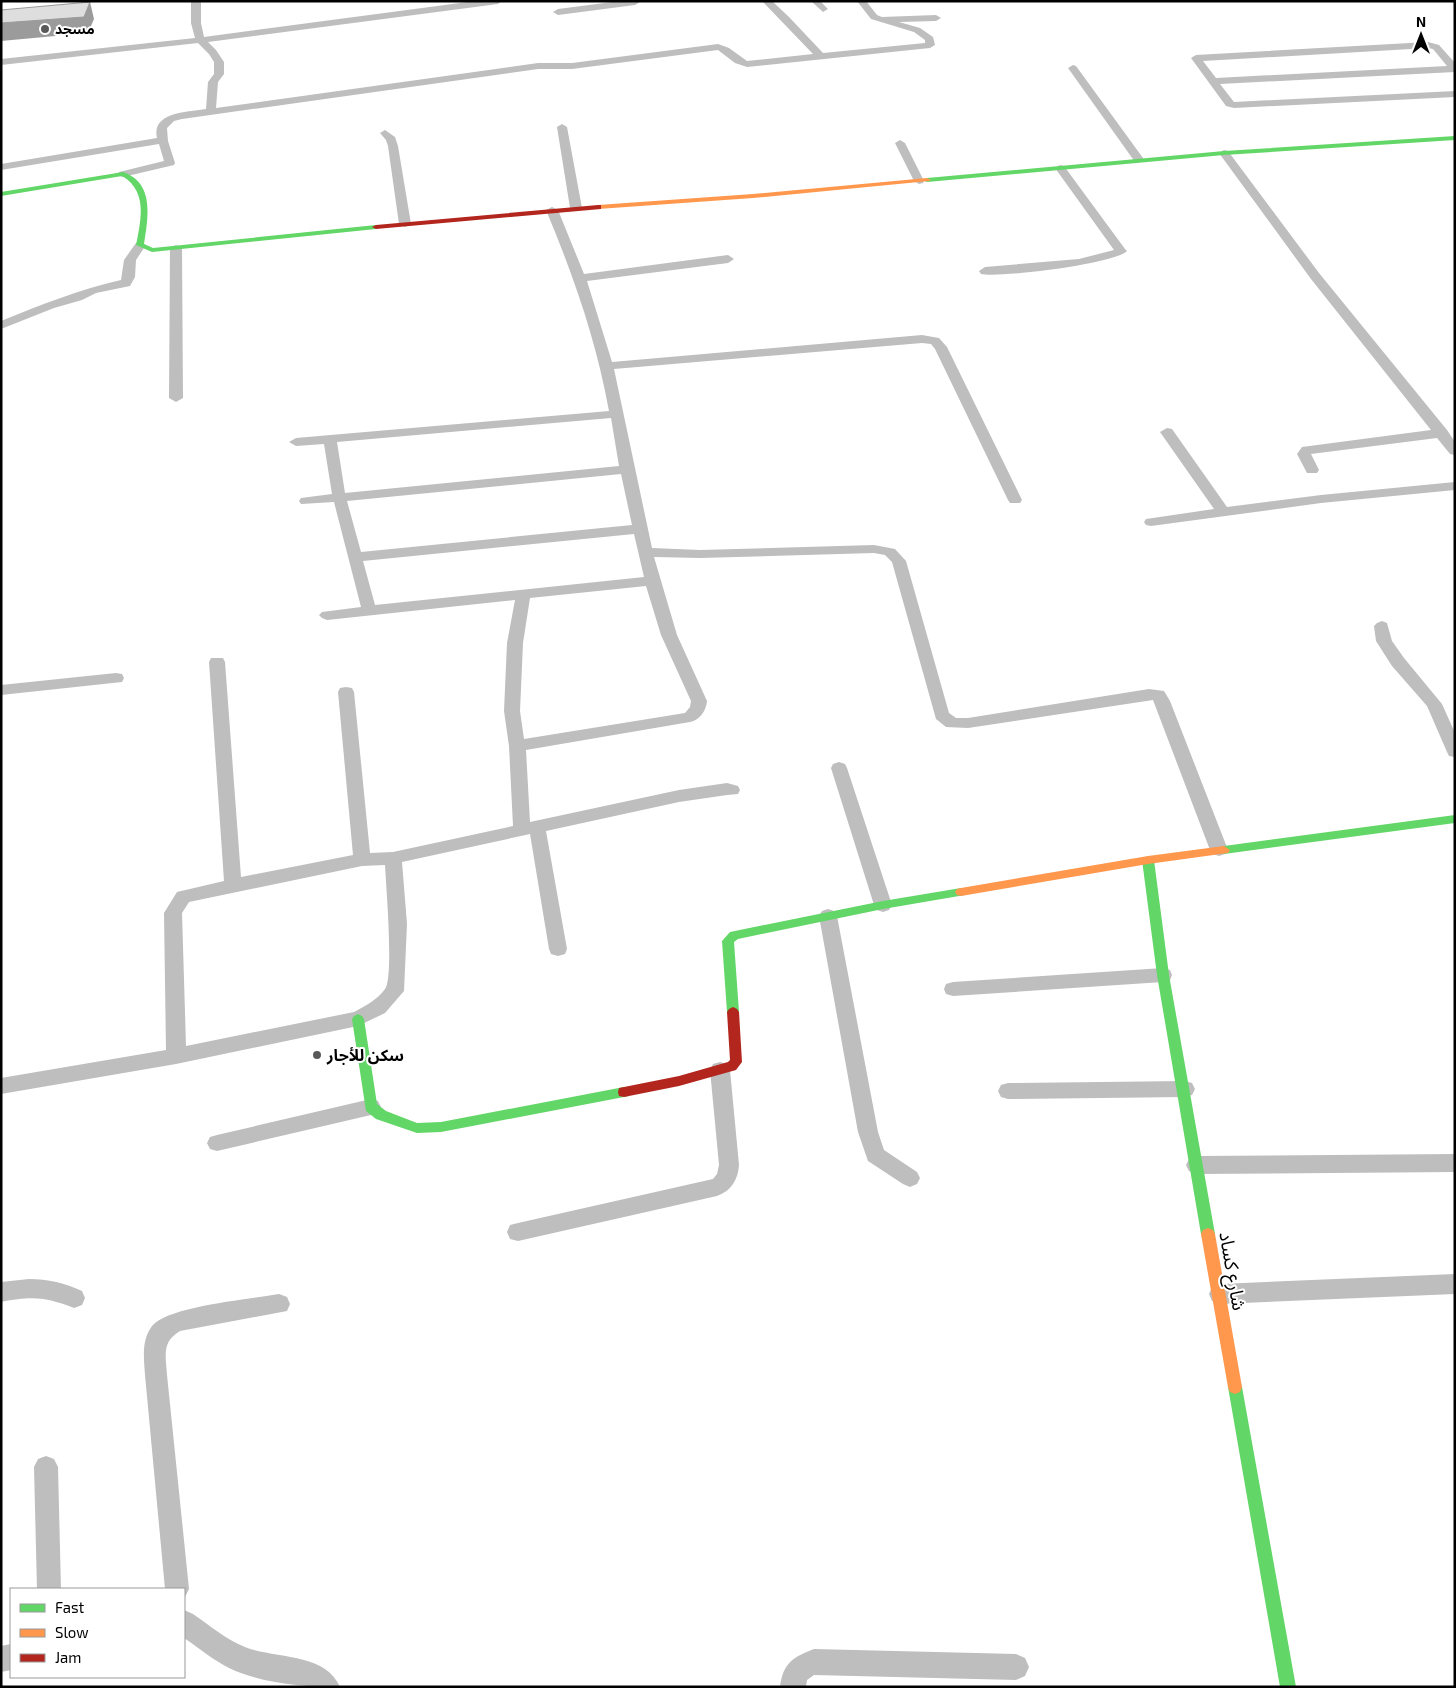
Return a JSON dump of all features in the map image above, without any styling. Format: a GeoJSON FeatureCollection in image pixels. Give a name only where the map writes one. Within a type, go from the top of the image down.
{"type":"FeatureCollection","features":[{"type":"Feature","properties":{"kind":"street"},"geometry":{"type":"LineString","coordinates":[[187,1],[186,19],[196,40],[213,52],[219,62],[219,74],[213,82],[211,112]]}},
{"type":"Feature","properties":{"kind":"street"},"geometry":{"type":"LineString","coordinates":[[196,1],[196,40]]}},
{"type":"Feature","properties":{"kind":"street"},"geometry":{"type":"LineString","coordinates":[[1,62],[196,40],[498,1]]}},
{"type":"Feature","properties":{"kind":"street"},"geometry":{"type":"LineString","coordinates":[[558,12],[636,1]]}},
{"type":"Feature","properties":{"kind":"street"},"geometry":{"type":"LineString","coordinates":[[766,1],[819,55]]}},
{"type":"Feature","properties":{"kind":"street"},"geometry":{"type":"LineString","coordinates":[[815,1],[823,9]]}},
{"type":"Feature","properties":{"kind":"street"},"geometry":{"type":"LineString","coordinates":[[1,194],[97,176],[123,174],[169,164],[161,141],[163,127],[169,119],[211,112],[538,66],[572,66],[718,47],[724,48],[743,64],[930,45],[930,39],[921,32],[874,17],[861,1]]}},
{"type":"Feature","properties":{"kind":"street"},"geometry":{"type":"LineString","coordinates":[[885,21],[936,18]]}},
{"type":"Feature","properties":{"kind":"street"},"geometry":{"type":"LineString","coordinates":[[1455,68],[1436,47],[1428,45],[1196,58],[1230,104],[1234,106],[1455,94]]}},
{"type":"Feature","properties":{"kind":"street"},"geometry":{"type":"LineString","coordinates":[[1073,68],[1139,160]]}},
{"type":"Feature","properties":{"kind":"street"},"geometry":{"type":"LineString","coordinates":[[1212,81],[1455,68]]}},
{"type":"Feature","properties":{"kind":"street"},"geometry":{"type":"LineString","coordinates":[[562,126],[576,208]]}},
{"type":"Feature","properties":{"kind":"street"},"geometry":{"type":"LineString","coordinates":[[386,133],[391,139],[393,146],[406,224]]}},
{"type":"Feature","properties":{"kind":"street"},"geometry":{"type":"LineString","coordinates":[[140,245],[146,250],[152,250],[552,210],[753,196],[1224,153],[1455,138]]}},
{"type":"Feature","properties":{"kind":"street"},"geometry":{"type":"LineString","coordinates":[[1,168],[161,141]]}},
{"type":"Feature","properties":{"kind":"street"},"geometry":{"type":"LineString","coordinates":[[900,143],[919,181]]}},
{"type":"Feature","properties":{"kind":"street"},"geometry":{"type":"LineString","coordinates":[[1224,153],[1315,276],[1455,451]]}},
{"type":"Feature","properties":{"kind":"street"},"geometry":{"type":"LineString","coordinates":[[985,271],[1085,261],[1114,256],[1120,251],[1060,168]]}},
{"type":"Feature","properties":{"kind":"street"},"geometry":{"type":"LineString","coordinates":[[1,325],[50,305],[78,297],[92,290],[126,283],[129,277],[130,260],[140,245],[146,213],[145,202],[137,182],[131,176],[123,174]]}},
{"type":"Feature","properties":{"kind":"street"},"geometry":{"type":"LineString","coordinates":[[517,746],[690,717],[695,713],[699,701],[670,635],[652,581],[627,469],[607,366],[580,278],[552,210]]}},
{"type":"Feature","properties":{"kind":"street"},"geometry":{"type":"LineString","coordinates":[[176,248],[176,398]]}},
{"type":"Feature","properties":{"kind":"street"},"geometry":{"type":"LineString","coordinates":[[580,278],[728,259]]}},
{"type":"Feature","properties":{"kind":"street"},"geometry":{"type":"LineString","coordinates":[[607,366],[922,339],[931,340],[941,347],[1014,500]]}},
{"type":"Feature","properties":{"kind":"street"},"geometry":{"type":"LineString","coordinates":[[296,442],[616,414]]}},
{"type":"Feature","properties":{"kind":"street"},"geometry":{"type":"LineString","coordinates":[[1167,432],[1224,513]]}},
{"type":"Feature","properties":{"kind":"street"},"geometry":{"type":"LineString","coordinates":[[1312,470],[1304,454],[1307,450],[1442,434]]}},
{"type":"Feature","properties":{"kind":"street"},"geometry":{"type":"LineString","coordinates":[[330,440],[339,496],[369,610]]}},
{"type":"Feature","properties":{"kind":"street"},"geometry":{"type":"LineString","coordinates":[[306,501],[339,496],[627,469]]}},
{"type":"Feature","properties":{"kind":"street"},"geometry":{"type":"LineString","coordinates":[[1151,522],[1321,499],[1455,486]]}},
{"type":"Feature","properties":{"kind":"street"},"geometry":{"type":"LineString","coordinates":[[356,557],[640,529]]}},
{"type":"Feature","properties":{"kind":"street"},"geometry":{"type":"LineString","coordinates":[[645,552],[700,554],[874,549],[890,552],[899,561],[942,715],[952,723],[968,724],[1149,694],[1158,695],[1162,700],[1219,850]]}},
{"type":"Feature","properties":{"kind":"street"},"geometry":{"type":"LineString","coordinates":[[326,614],[652,581]]}},
{"type":"Feature","properties":{"kind":"street"},"geometry":{"type":"LineString","coordinates":[[523,594],[514,656],[512,711],[529,828],[558,949]]}},
{"type":"Feature","properties":{"kind":"street"},"geometry":{"type":"LineString","coordinates":[[1382,626],[1384,641],[1398,662],[1434,704],[1455,752]]}},
{"type":"Feature","properties":{"kind":"street"},"geometry":{"type":"LineString","coordinates":[[218,662],[233,885]]}},
{"type":"Feature","properties":{"kind":"street"},"geometry":{"type":"LineString","coordinates":[[1,690],[116,678]]}},
{"type":"Feature","properties":{"kind":"street"},"geometry":{"type":"LineString","coordinates":[[346,692],[362,860]]}},
{"type":"Feature","properties":{"kind":"street"},"geometry":{"type":"LineString","coordinates":[[839,768],[883,905]]}},
{"type":"Feature","properties":{"kind":"street"},"geometry":{"type":"LineString","coordinates":[[176,1056],[172,913],[182,897],[362,860],[393,858],[687,794],[732,790]]}},
{"type":"Feature","properties":{"kind":"street"},"geometry":{"type":"LineString","coordinates":[[358,1019],[371,1107],[381,1115],[417,1128],[441,1127],[679,1081],[720,1070],[734,1064],[736,1055],[729,939],[734,934],[883,905],[1148,860],[1455,818]]}},
{"type":"Feature","properties":{"kind":"street"},"geometry":{"type":"LineString","coordinates":[[1,1086],[176,1056],[358,1019],[378,1008],[395,991],[397,978],[398,924],[393,858]]}},
{"type":"Feature","properties":{"kind":"street","name":"شارع كساد"},"geometry":{"type":"LineString","coordinates":[[1148,860],[1163,975],[1185,1089],[1196,1165],[1288,1687]]}},
{"type":"Feature","properties":{"kind":"street"},"geometry":{"type":"LineString","coordinates":[[828,916],[868,1132],[875,1154],[910,1178]]}},
{"type":"Feature","properties":{"kind":"street"},"geometry":{"type":"LineString","coordinates":[[952,989],[1163,975]]}},
{"type":"Feature","properties":{"kind":"street"},"geometry":{"type":"LineString","coordinates":[[518,1232],[717,1187],[724,1183],[729,1165],[720,1070]]}},
{"type":"Feature","properties":{"kind":"street"},"geometry":{"type":"LineString","coordinates":[[1008,1091],[1185,1089]]}},
{"type":"Feature","properties":{"kind":"street"},"geometry":{"type":"LineString","coordinates":[[217,1142],[371,1107]]}},
{"type":"Feature","properties":{"kind":"street"},"geometry":{"type":"LineString","coordinates":[[1196,1165],[1455,1163]]}},
{"type":"Feature","properties":{"kind":"street"},"geometry":{"type":"LineString","coordinates":[[1220,1294],[1455,1284]]}},
{"type":"Feature","properties":{"kind":"street"},"geometry":{"type":"LineString","coordinates":[[1,1292],[42,1288],[63,1291],[74,1298]]}},
{"type":"Feature","properties":{"kind":"street"},"geometry":{"type":"LineString","coordinates":[[177,1588],[156,1375],[155,1341],[165,1327],[176,1322],[279,1304]]}},
{"type":"Feature","properties":{"kind":"street"},"geometry":{"type":"LineString","coordinates":[[46,1466],[49,1588]]}},
{"type":"Feature","properties":{"kind":"street"},"geometry":{"type":"LineString","coordinates":[[185,1624],[237,1658],[267,1667],[304,1673],[315,1677],[327,1687]]}},
{"type":"Feature","properties":{"kind":"street"},"geometry":{"type":"LineString","coordinates":[[793,1687],[794,1676],[801,1666],[814,1662],[1016,1667]]}},
{"type":"Feature","properties":{"kind":"building"},"geometry":{"type":"Polygon","coordinates":[[[90,2],[84,17],[1,23],[1,10],[90,2]]]}},
{"type":"Feature","properties":{"kind":"traffic: fast"},"geometry":{"type":"LineString","coordinates":[[927,180],[1224,153],[1455,138]]}},
{"type":"Feature","properties":{"kind":"traffic: fast"},"geometry":{"type":"LineString","coordinates":[[1,194],[123,174],[133,179],[143,195],[144,214],[140,245],[152,250],[376,227]]}},
{"type":"Feature","properties":{"kind":"traffic: fast"},"geometry":{"type":"LineString","coordinates":[[1224,850],[1455,819]]}},
{"type":"Feature","properties":{"kind":"traffic: fast"},"geometry":{"type":"LineString","coordinates":[[1148,860],[1163,975],[1208,1234]]}},
{"type":"Feature","properties":{"kind":"traffic: fast"},"geometry":{"type":"LineString","coordinates":[[733,1012],[728,941],[734,935],[883,905],[961,892]]}},
{"type":"Feature","properties":{"kind":"traffic: fast"},"geometry":{"type":"LineString","coordinates":[[358,1019],[371,1107],[381,1115],[417,1128],[441,1127],[624,1092]]}},
{"type":"Feature","properties":{"kind":"traffic: fast"},"geometry":{"type":"LineString","coordinates":[[1235,1387],[1288,1687]]}},
{"type":"Feature","properties":{"kind":"traffic: slow"},"geometry":{"type":"LineString","coordinates":[[598,207],[753,196],[927,180]]}},
{"type":"Feature","properties":{"kind":"traffic: slow"},"geometry":{"type":"LineString","coordinates":[[961,892],[1148,860],[1224,850]]}},
{"type":"Feature","properties":{"kind":"traffic: slow"},"geometry":{"type":"LineString","coordinates":[[1208,1234],[1235,1387]]}},
{"type":"Feature","properties":{"kind":"traffic: jam"},"geometry":{"type":"LineString","coordinates":[[376,227],[598,207]]}},
{"type":"Feature","properties":{"kind":"traffic: jam"},"geometry":{"type":"LineString","coordinates":[[624,1092],[679,1081],[732,1066],[736,1062],[733,1012]]}},
{"type":"Feature","properties":{"kind":"place","name":"مسجد"},"geometry":{"type":"Point","coordinates":[45,29]}},
{"type":"Feature","properties":{"kind":"place","name":"سكن للأجار"},"geometry":{"type":"Point","coordinates":[317,1055]}}]}
